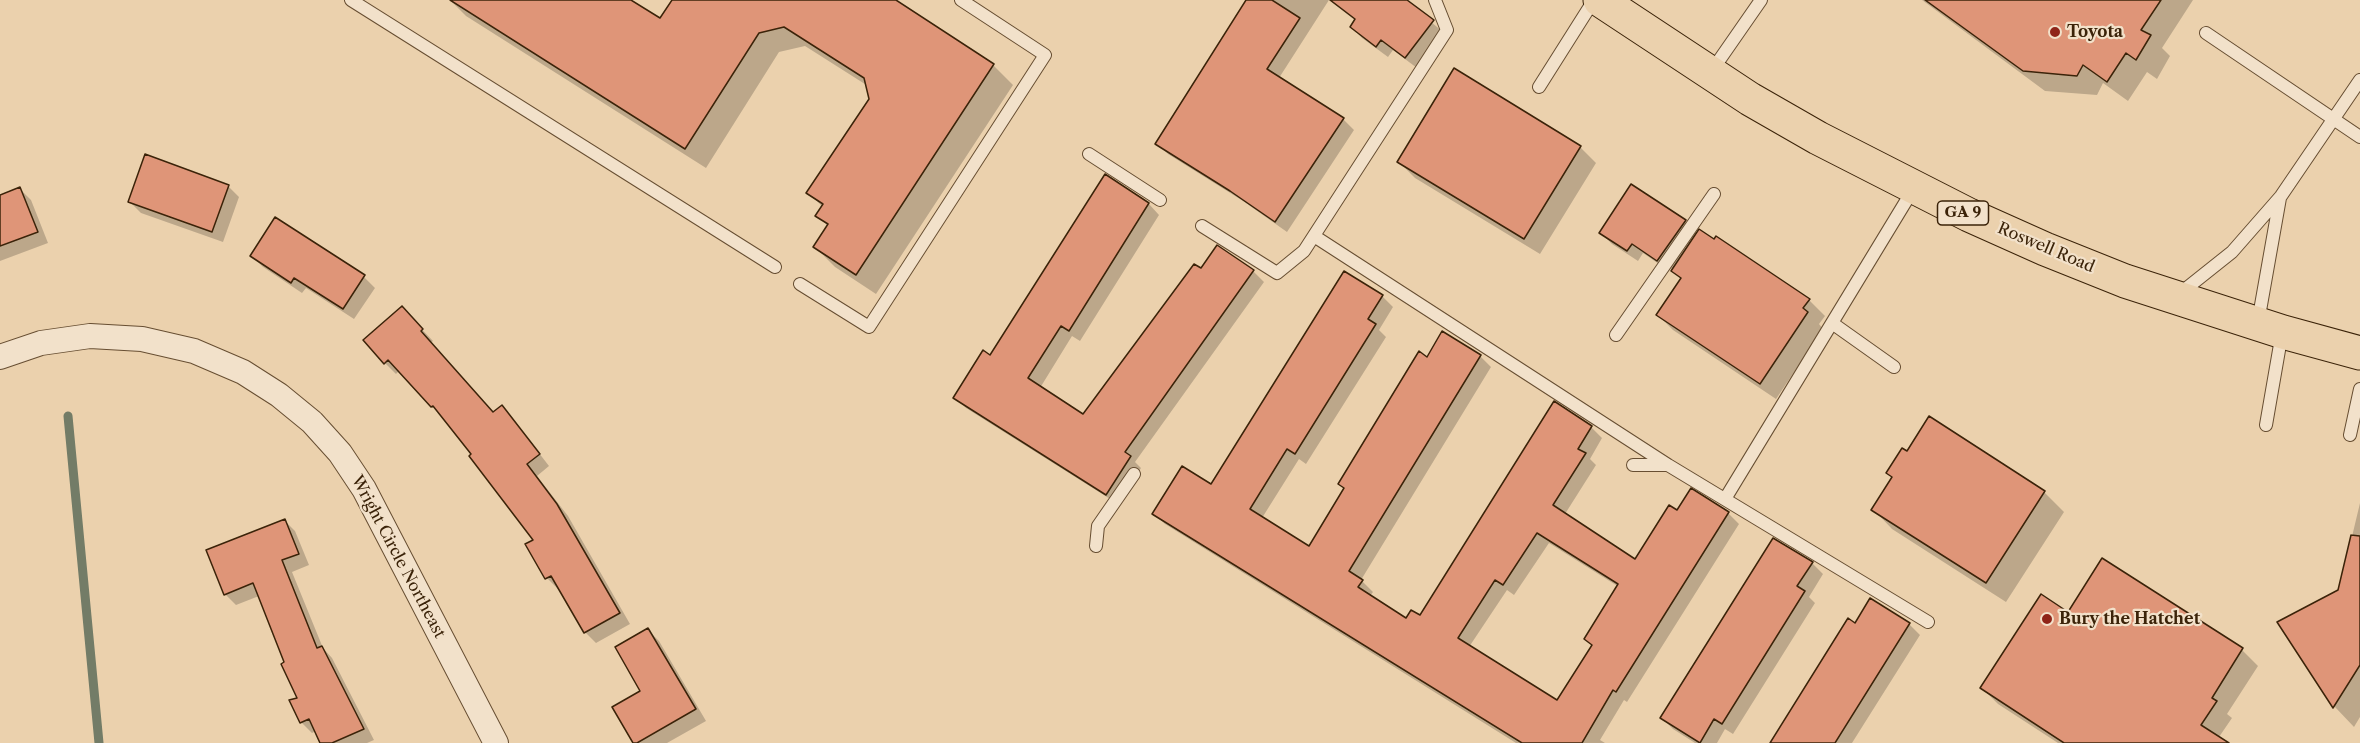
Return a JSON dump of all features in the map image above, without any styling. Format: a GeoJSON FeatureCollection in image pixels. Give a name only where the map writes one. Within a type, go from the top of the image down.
{"type":"FeatureCollection","features":[{"type":"Feature","properties":{"kind":"main road","name":"Roswell Road"},"geometry":{"type":"LineString","coordinates":[[1600,0],[1710,73],[1818,138],[1969,215],[2045,249],[2126,281],[2270,328],[2360,353]]}},
{"type":"Feature","properties":{"kind":"street","name":"Wright Circle Northeast"},"geometry":{"type":"LineString","coordinates":[[0,357],[41,343],[90,336],[142,339],[194,351],[243,372],[279,394],[312,422],[340,453],[364,489],[496,743]]}},
{"type":"Feature","properties":{"kind":"lane"},"geometry":{"type":"LineString","coordinates":[[351,0],[775,267]]}},
{"type":"Feature","properties":{"kind":"lane"},"geometry":{"type":"LineString","coordinates":[[800,284],[869,327],[1045,55],[961,0]]}},
{"type":"Feature","properties":{"kind":"lane"},"geometry":{"type":"LineString","coordinates":[[1202,226],[1277,273],[1304,251],[1447,30],[1435,0]]}},
{"type":"Feature","properties":{"kind":"lane"},"geometry":{"type":"LineString","coordinates":[[1539,87],[1594,0]]}},
{"type":"Feature","properties":{"kind":"lane"},"geometry":{"type":"LineString","coordinates":[[1710,73],[1761,0]]}},
{"type":"Feature","properties":{"kind":"lane"},"geometry":{"type":"LineString","coordinates":[[2206,33],[2360,136]]}},
{"type":"Feature","properties":{"kind":"lane"},"geometry":{"type":"LineString","coordinates":[[2175,297],[2232,252],[2281,196],[2360,80]]}},
{"type":"Feature","properties":{"kind":"lane"},"geometry":{"type":"LineString","coordinates":[[1089,154],[1160,200]]}},
{"type":"Feature","properties":{"kind":"lane"},"geometry":{"type":"LineString","coordinates":[[1725,499],[1914,188]]}},
{"type":"Feature","properties":{"kind":"lane"},"geometry":{"type":"LineString","coordinates":[[1616,335],[1714,194]]}},
{"type":"Feature","properties":{"kind":"lane"},"geometry":{"type":"LineString","coordinates":[[2266,425],[2270,328],[2281,196]]}},
{"type":"Feature","properties":{"kind":"lane"},"geometry":{"type":"LineString","coordinates":[[1314,236],[1668,465],[1928,622]]}},
{"type":"Feature","properties":{"kind":"lane"},"geometry":{"type":"LineString","coordinates":[[1832,323],[1894,367]]}},
{"type":"Feature","properties":{"kind":"lane"},"geometry":{"type":"LineString","coordinates":[[2350,435],[2360,389]]}},
{"type":"Feature","properties":{"kind":"lane"},"geometry":{"type":"LineString","coordinates":[[1633,465],[1668,465]]}},
{"type":"Feature","properties":{"kind":"lane"},"geometry":{"type":"LineString","coordinates":[[1096,546],[1098,526],[1134,474]]}},
{"type":"Feature","properties":{"kind":"building"},"geometry":{"type":"Polygon","coordinates":[[[450,0],[631,0],[660,18],[672,0],[896,0],[994,64],[856,275],[813,247],[828,224],[815,216],[823,204],[806,193],[869,99],[864,78],[784,27],[759,33],[685,149],[450,0]]]}},
{"type":"Feature","properties":{"kind":"building"},"geometry":{"type":"Polygon","coordinates":[[[1246,0],[1272,0],[1300,18],[1267,69],[1344,118],[1275,222],[1155,144],[1246,0]]]}},
{"type":"Feature","properties":{"kind":"building"},"geometry":{"type":"Polygon","coordinates":[[[1330,0],[1407,0],[1434,20],[1405,58],[1381,40],[1376,47],[1350,27],[1355,19],[1330,0]]]}},
{"type":"Feature","properties":{"kind":"building","name":"Toyota"},"geometry":{"type":"Polygon","coordinates":[[[1925,0],[2161,0],[2141,30],[2151,35],[2136,60],[2126,53],[2107,82],[2083,65],[2077,76],[2023,71],[1925,0]]]}},
{"type":"Feature","properties":{"kind":"building"},"geometry":{"type":"Polygon","coordinates":[[[1454,68],[1581,146],[1524,239],[1397,162],[1454,68]]]}},
{"type":"Feature","properties":{"kind":"building"},"geometry":{"type":"Polygon","coordinates":[[[145,154],[229,185],[212,232],[128,202],[145,154]]]}},
{"type":"Feature","properties":{"kind":"building"},"geometry":{"type":"Polygon","coordinates":[[[1105,174],[1149,203],[1069,331],[1061,326],[1028,378],[1083,414],[1194,264],[1201,268],[1217,245],[1254,270],[1125,452],[1131,456],[1106,495],[953,398],[983,350],[990,355],[1105,174]]]}},
{"type":"Feature","properties":{"kind":"building"},"geometry":{"type":"Polygon","coordinates":[[[1631,184],[1686,220],[1657,261],[1632,244],[1627,251],[1599,233],[1631,184]]]}},
{"type":"Feature","properties":{"kind":"building"},"geometry":{"type":"Polygon","coordinates":[[[20,187],[38,232],[0,246],[0,195],[20,187]]]}},
{"type":"Feature","properties":{"kind":"building"},"geometry":{"type":"Polygon","coordinates":[[[275,217],[365,275],[343,309],[294,278],[291,283],[250,256],[275,217]]]}},
{"type":"Feature","properties":{"kind":"building"},"geometry":{"type":"Polygon","coordinates":[[[1699,229],[1714,239],[1716,236],[1810,299],[1803,308],[1808,312],[1760,384],[1656,315],[1681,278],[1671,271],[1699,229]]]}},
{"type":"Feature","properties":{"kind":"building"},"geometry":{"type":"Polygon","coordinates":[[[1344,271],[1383,295],[1368,319],[1376,324],[1295,454],[1287,449],[1250,509],[1309,546],[1344,488],[1338,484],[1419,351],[1427,357],[1442,331],[1481,355],[1349,571],[1363,580],[1358,587],[1406,618],[1411,610],[1420,615],[1554,401],[1592,426],[1578,449],[1586,453],[1553,505],[1635,559],[1669,505],[1677,510],[1691,488],[1729,512],[1616,692],[1613,690],[1582,743],[1522,743],[1152,514],[1182,466],[1211,484],[1344,271]],[[1537,533],[1503,585],[1495,580],[1458,638],[1557,700],[1592,645],[1584,639],[1618,584],[1537,533]]]}},
{"type":"Feature","properties":{"kind":"building"},"geometry":{"type":"Polygon","coordinates":[[[402,306],[423,329],[421,331],[493,412],[502,405],[540,454],[527,464],[557,504],[620,613],[584,633],[551,576],[545,579],[525,544],[533,540],[469,456],[471,454],[433,406],[431,407],[388,360],[384,364],[363,340],[402,306]]]}},
{"type":"Feature","properties":{"kind":"building"},"geometry":{"type":"Polygon","coordinates":[[[1929,416],[2045,491],[1986,583],[1871,510],[1892,477],[1886,473],[1902,448],[1907,451],[1929,416]]]}},
{"type":"Feature","properties":{"kind":"building"},"geometry":{"type":"Polygon","coordinates":[[[285,519],[299,554],[282,560],[317,648],[322,646],[364,729],[332,743],[320,743],[309,719],[300,723],[289,700],[297,698],[281,664],[284,662],[253,583],[224,595],[206,550],[285,519]]]}},
{"type":"Feature","properties":{"kind":"building"},"geometry":{"type":"Polygon","coordinates":[[[2351,535],[2360,536],[2360,665],[2333,708],[2277,622],[2338,590],[2351,535]]]}},
{"type":"Feature","properties":{"kind":"building"},"geometry":{"type":"Polygon","coordinates":[[[1773,538],[1813,562],[1797,586],[1805,591],[1722,724],[1714,719],[1700,743],[1660,718],[1773,538]]]}},
{"type":"Feature","properties":{"kind":"building"},"geometry":{"type":"Polygon","coordinates":[[[2102,558],[2243,648],[2212,698],[2217,701],[2201,725],[2229,743],[2064,743],[1980,688],[2041,594],[2068,612],[2102,558]]]}},
{"type":"Feature","properties":{"kind":"building"},"geometry":{"type":"Polygon","coordinates":[[[1870,598],[1910,623],[1835,743],[1770,743],[1848,618],[1855,623],[1870,598]]]}},
{"type":"Feature","properties":{"kind":"building"},"geometry":{"type":"Polygon","coordinates":[[[648,628],[696,709],[637,743],[633,743],[612,707],[640,691],[615,647],[648,628]]]}},
{"type":"Feature","properties":{"kind":"waterway"},"geometry":{"type":"LineString","coordinates":[[68,416],[99,743]]}},
{"type":"Feature","properties":{"kind":"place","name":"Toyota"},"geometry":{"type":"Point","coordinates":[2055,32]}},
{"type":"Feature","properties":{"kind":"place","name":"Bury the Hatchet"},"geometry":{"type":"Point","coordinates":[2047,619]}}]}
